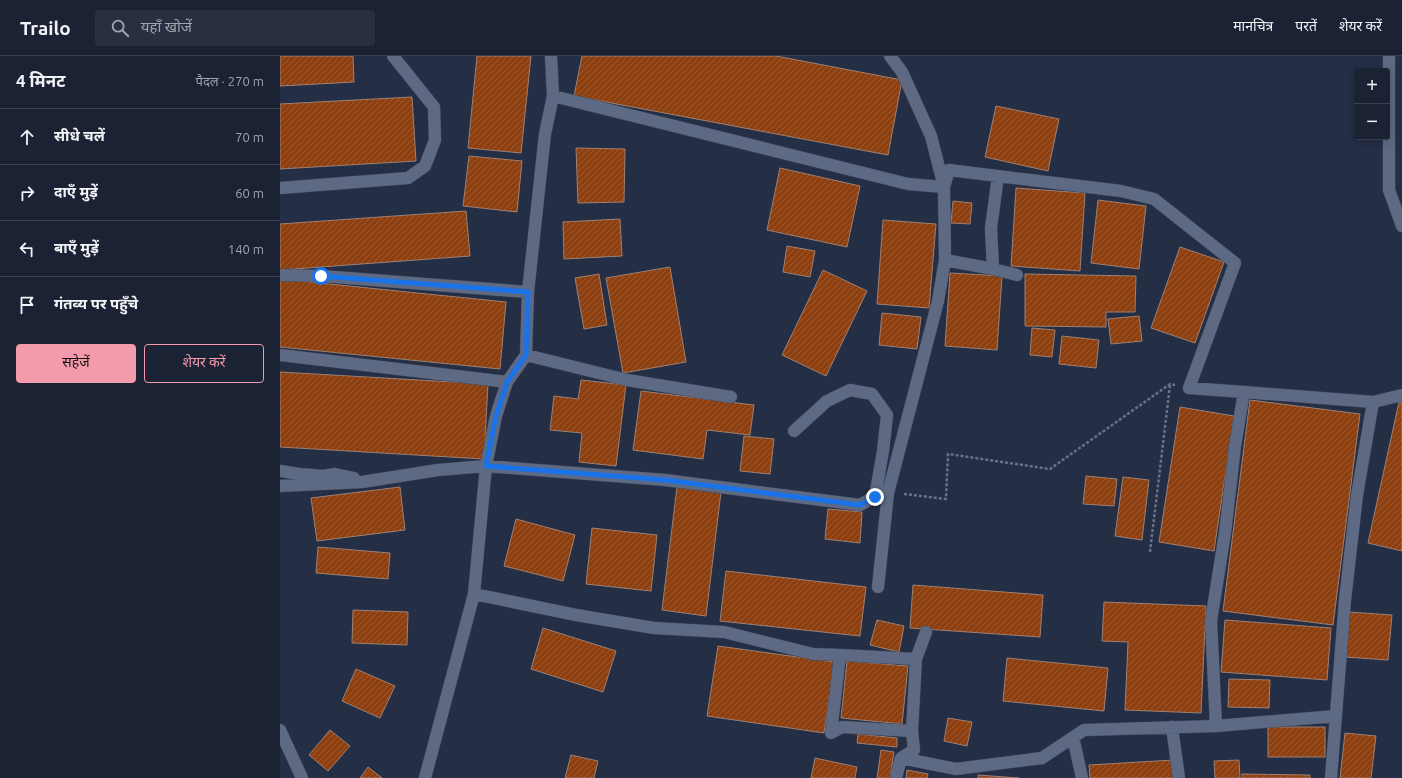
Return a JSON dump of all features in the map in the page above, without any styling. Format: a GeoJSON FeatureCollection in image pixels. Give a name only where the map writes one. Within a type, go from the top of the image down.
{"type":"FeatureCollection","features":[{"type":"Feature","properties":{"kind":"street"},"geometry":{"type":"LineString","coordinates":[[280,188],[408,178],[425,166],[435,140],[434,106],[393,56]]}},
{"type":"Feature","properties":{"kind":"street"},"geometry":{"type":"LineString","coordinates":[[425,778],[474,594],[486,466],[496,416],[507,382],[526,355],[528,292],[545,134],[553,96],[551,56]]}},
{"type":"Feature","properties":{"kind":"street"},"geometry":{"type":"LineString","coordinates":[[878,587],[888,493],[938,301],[945,260],[944,187],[931,136],[902,72],[890,56]]}},
{"type":"Feature","properties":{"kind":"street"},"geometry":{"type":"LineString","coordinates":[[1388,56],[1389,190],[1401,220]]}},
{"type":"Feature","properties":{"kind":"street"},"geometry":{"type":"LineString","coordinates":[[553,96],[908,184],[944,187]]}},
{"type":"Feature","properties":{"kind":"street"},"geometry":{"type":"LineString","coordinates":[[944,187],[949,170],[1121,191],[1154,199],[1236,263],[1189,388],[1373,402],[1402,395]]}},
{"type":"Feature","properties":{"kind":"street"},"geometry":{"type":"LineString","coordinates":[[993,269],[991,228],[998,176]]}},
{"type":"Feature","properties":{"kind":"street"},"geometry":{"type":"LineString","coordinates":[[945,260],[1017,275]]}},
{"type":"Feature","properties":{"kind":"street"},"geometry":{"type":"LineString","coordinates":[[280,275],[321,276],[528,292]]}},
{"type":"Feature","properties":{"kind":"street"},"geometry":{"type":"LineString","coordinates":[[280,355],[507,382]]}},
{"type":"Feature","properties":{"kind":"street"},"geometry":{"type":"LineString","coordinates":[[526,355],[627,380],[731,397]]}},
{"type":"Feature","properties":{"kind":"street"},"geometry":{"type":"LineString","coordinates":[[794,431],[828,401],[850,390],[872,394],[887,415],[883,451],[875,497]]}},
{"type":"Feature","properties":{"kind":"street"},"geometry":{"type":"LineString","coordinates":[[1216,726],[1211,621],[1225,533],[1235,446],[1244,392]]}},
{"type":"Feature","properties":{"kind":"street"},"geometry":{"type":"LineString","coordinates":[[1331,778],[1345,600],[1356,502],[1373,402]]}},
{"type":"Feature","properties":{"kind":"street"},"geometry":{"type":"LineString","coordinates":[[280,486],[369,481],[438,470],[486,466],[665,480],[860,505],[883,492],[888,493]]}},
{"type":"Feature","properties":{"kind":"street"},"geometry":{"type":"LineString","coordinates":[[280,471],[323,476],[335,474],[369,481]]}},
{"type":"Feature","properties":{"kind":"street"},"geometry":{"type":"LineString","coordinates":[[474,594],[576,615],[654,628],[724,632],[812,654],[916,659]]}},
{"type":"Feature","properties":{"kind":"street"},"geometry":{"type":"LineString","coordinates":[[896,778],[901,758],[914,750],[912,731],[916,659],[926,632]]}},
{"type":"Feature","properties":{"kind":"street"},"geometry":{"type":"LineString","coordinates":[[840,655],[831,733],[842,727],[912,731]]}},
{"type":"Feature","properties":{"kind":"street"},"geometry":{"type":"LineString","coordinates":[[901,758],[956,769],[1042,758],[1084,730],[1216,726],[1336,716]]}},
{"type":"Feature","properties":{"kind":"street"},"geometry":{"type":"LineString","coordinates":[[1172,727],[1179,778]]}},
{"type":"Feature","properties":{"kind":"street"},"geometry":{"type":"LineString","coordinates":[[280,730],[302,778]]}},
{"type":"Feature","properties":{"kind":"street"},"geometry":{"type":"LineString","coordinates":[[1073,737],[1082,778]]}},
{"type":"Feature","properties":{"kind":"path"},"geometry":{"type":"LineString","coordinates":[[888,493],[946,499],[948,454],[1050,469],[1170,384],[1189,388]]}},
{"type":"Feature","properties":{"kind":"path"},"geometry":{"type":"LineString","coordinates":[[1150,552],[1170,384]]}},
{"type":"Feature","properties":{"kind":"building"},"geometry":{"type":"Polygon","coordinates":[[[280,56],[353,56],[354,82],[280,86],[280,56]]]}},
{"type":"Feature","properties":{"kind":"building"},"geometry":{"type":"Polygon","coordinates":[[[477,56],[531,56],[521,153],[468,148],[477,56]]]}},
{"type":"Feature","properties":{"kind":"building"},"geometry":{"type":"Polygon","coordinates":[[[582,56],[776,56],[902,80],[888,155],[574,96],[582,56]]]}},
{"type":"Feature","properties":{"kind":"building"},"geometry":{"type":"Polygon","coordinates":[[[412,97],[416,161],[280,169],[280,104],[412,97]]]}},
{"type":"Feature","properties":{"kind":"building"},"geometry":{"type":"Polygon","coordinates":[[[996,106],[1059,119],[1048,171],[985,157],[996,106]]]}},
{"type":"Feature","properties":{"kind":"building"},"geometry":{"type":"Polygon","coordinates":[[[576,148],[625,149],[624,202],[578,203],[576,148]]]}},
{"type":"Feature","properties":{"kind":"building"},"geometry":{"type":"Polygon","coordinates":[[[469,156],[522,161],[517,212],[463,206],[469,156]]]}},
{"type":"Feature","properties":{"kind":"building"},"geometry":{"type":"Polygon","coordinates":[[[780,168],[860,186],[847,247],[767,230],[780,168]]]}},
{"type":"Feature","properties":{"kind":"building"},"geometry":{"type":"Polygon","coordinates":[[[1016,188],[1085,193],[1080,271],[1011,266],[1016,188]]]}},
{"type":"Feature","properties":{"kind":"building"},"geometry":{"type":"Polygon","coordinates":[[[1098,200],[1146,206],[1139,269],[1091,263],[1098,200]]]}},
{"type":"Feature","properties":{"kind":"building"},"geometry":{"type":"Polygon","coordinates":[[[953,201],[972,203],[970,224],[951,223],[953,201]]]}},
{"type":"Feature","properties":{"kind":"building"},"geometry":{"type":"Polygon","coordinates":[[[466,211],[470,256],[280,270],[280,224],[466,211]]]}},
{"type":"Feature","properties":{"kind":"building"},"geometry":{"type":"Polygon","coordinates":[[[620,219],[622,256],[564,259],[563,222],[620,219]]]}},
{"type":"Feature","properties":{"kind":"building"},"geometry":{"type":"Polygon","coordinates":[[[883,220],[936,224],[929,308],[877,304],[883,220]]]}},
{"type":"Feature","properties":{"kind":"building"},"geometry":{"type":"Polygon","coordinates":[[[787,246],[815,251],[810,277],[783,272],[787,246]]]}},
{"type":"Feature","properties":{"kind":"building"},"geometry":{"type":"Polygon","coordinates":[[[1180,247],[1224,262],[1195,343],[1151,328],[1180,247]]]}},
{"type":"Feature","properties":{"kind":"building"},"geometry":{"type":"Polygon","coordinates":[[[670,267],[686,362],[623,373],[606,278],[670,267]]]}},
{"type":"Feature","properties":{"kind":"building"},"geometry":{"type":"Polygon","coordinates":[[[823,270],[867,291],[826,376],[782,355],[823,270]]]}},
{"type":"Feature","properties":{"kind":"building"},"geometry":{"type":"Polygon","coordinates":[[[950,273],[1002,276],[997,350],[945,346],[950,273]]]}},
{"type":"Feature","properties":{"kind":"building"},"geometry":{"type":"Polygon","coordinates":[[[599,274],[607,325],[584,329],[575,278],[599,274]]]}},
{"type":"Feature","properties":{"kind":"building"},"geometry":{"type":"Polygon","coordinates":[[[1025,274],[1136,276],[1135,312],[1106,312],[1106,327],[1025,326],[1025,274]]]}},
{"type":"Feature","properties":{"kind":"building"},"geometry":{"type":"Polygon","coordinates":[[[280,279],[506,302],[500,369],[280,347],[280,279]]]}},
{"type":"Feature","properties":{"kind":"building"},"geometry":{"type":"Polygon","coordinates":[[[882,313],[921,317],[917,349],[879,345],[882,313]]]}},
{"type":"Feature","properties":{"kind":"building"},"geometry":{"type":"Polygon","coordinates":[[[1139,316],[1142,341],[1111,344],[1108,319],[1139,316]]]}},
{"type":"Feature","properties":{"kind":"building"},"geometry":{"type":"Polygon","coordinates":[[[1032,328],[1055,330],[1052,357],[1030,355],[1032,328]]]}},
{"type":"Feature","properties":{"kind":"building"},"geometry":{"type":"Polygon","coordinates":[[[1062,336],[1099,340],[1096,368],[1059,364],[1062,336]]]}},
{"type":"Feature","properties":{"kind":"building"},"geometry":{"type":"Polygon","coordinates":[[[280,372],[488,384],[484,459],[280,447],[280,372]]]}},
{"type":"Feature","properties":{"kind":"building"},"geometry":{"type":"Polygon","coordinates":[[[581,380],[626,385],[616,466],[579,462],[582,433],[550,430],[554,396],[578,399],[581,380]]]}},
{"type":"Feature","properties":{"kind":"building"},"geometry":{"type":"Polygon","coordinates":[[[641,391],[754,405],[750,435],[707,430],[703,459],[633,450],[641,391]]]}},
{"type":"Feature","properties":{"kind":"building"},"geometry":{"type":"Polygon","coordinates":[[[1250,400],[1360,414],[1333,625],[1223,611],[1250,400]]]}},
{"type":"Feature","properties":{"kind":"building"},"geometry":{"type":"Polygon","coordinates":[[[1399,402],[1402,403],[1402,551],[1368,543],[1399,402]]]}},
{"type":"Feature","properties":{"kind":"building"},"geometry":{"type":"Polygon","coordinates":[[[1180,407],[1234,416],[1214,551],[1159,542],[1180,407]]]}},
{"type":"Feature","properties":{"kind":"building"},"geometry":{"type":"Polygon","coordinates":[[[744,436],[774,439],[770,474],[740,471],[744,436]]]}},
{"type":"Feature","properties":{"kind":"building"},"geometry":{"type":"Polygon","coordinates":[[[1086,476],[1117,479],[1114,506],[1083,504],[1086,476]]]}},
{"type":"Feature","properties":{"kind":"building"},"geometry":{"type":"Polygon","coordinates":[[[1123,477],[1149,480],[1142,540],[1115,536],[1123,477]]]}},
{"type":"Feature","properties":{"kind":"building"},"geometry":{"type":"Polygon","coordinates":[[[400,487],[405,530],[317,541],[311,498],[400,487]]]}},
{"type":"Feature","properties":{"kind":"building"},"geometry":{"type":"Polygon","coordinates":[[[677,487],[721,492],[706,616],[662,610],[677,487]]]}},
{"type":"Feature","properties":{"kind":"building"},"geometry":{"type":"Polygon","coordinates":[[[828,509],[862,512],[860,543],[825,539],[828,509]]]}},
{"type":"Feature","properties":{"kind":"building"},"geometry":{"type":"Polygon","coordinates":[[[516,519],[575,535],[563,581],[504,566],[516,519]]]}},
{"type":"Feature","properties":{"kind":"building"},"geometry":{"type":"Polygon","coordinates":[[[592,528],[657,535],[651,591],[586,584],[592,528]]]}},
{"type":"Feature","properties":{"kind":"building"},"geometry":{"type":"Polygon","coordinates":[[[318,547],[390,553],[388,579],[316,573],[318,547]]]}},
{"type":"Feature","properties":{"kind":"building"},"geometry":{"type":"Polygon","coordinates":[[[726,571],[866,587],[860,636],[720,621],[726,571]]]}},
{"type":"Feature","properties":{"kind":"building"},"geometry":{"type":"Polygon","coordinates":[[[913,585],[1043,595],[1040,637],[910,628],[913,585]]]}},
{"type":"Feature","properties":{"kind":"building"},"geometry":{"type":"Polygon","coordinates":[[[1104,602],[1206,606],[1201,713],[1125,710],[1128,642],[1102,641],[1104,602]]]}},
{"type":"Feature","properties":{"kind":"building"},"geometry":{"type":"Polygon","coordinates":[[[353,610],[408,612],[407,645],[352,643],[353,610]]]}},
{"type":"Feature","properties":{"kind":"building"},"geometry":{"type":"Polygon","coordinates":[[[1349,612],[1392,615],[1388,660],[1345,657],[1349,612]]]}},
{"type":"Feature","properties":{"kind":"building"},"geometry":{"type":"Polygon","coordinates":[[[877,620],[904,626],[899,652],[870,645],[877,620]]]}},
{"type":"Feature","properties":{"kind":"building"},"geometry":{"type":"Polygon","coordinates":[[[1225,620],[1331,628],[1327,680],[1221,672],[1225,620]]]}},
{"type":"Feature","properties":{"kind":"building"},"geometry":{"type":"Polygon","coordinates":[[[543,628],[616,651],[603,692],[531,669],[543,628]]]}},
{"type":"Feature","properties":{"kind":"building"},"geometry":{"type":"Polygon","coordinates":[[[718,646],[834,662],[824,733],[707,716],[718,646]]]}},
{"type":"Feature","properties":{"kind":"building"},"geometry":{"type":"Polygon","coordinates":[[[1007,658],[1108,668],[1104,711],[1003,701],[1007,658]]]}},
{"type":"Feature","properties":{"kind":"building"},"geometry":{"type":"Polygon","coordinates":[[[847,661],[908,666],[902,724],[841,718],[847,661]]]}},
{"type":"Feature","properties":{"kind":"building"},"geometry":{"type":"Polygon","coordinates":[[[356,669],[395,686],[380,718],[342,701],[356,669]]]}},
{"type":"Feature","properties":{"kind":"building"},"geometry":{"type":"Polygon","coordinates":[[[1229,679],[1270,680],[1269,708],[1228,707],[1229,679]]]}},
{"type":"Feature","properties":{"kind":"building"},"geometry":{"type":"Polygon","coordinates":[[[948,718],[972,722],[967,746],[944,741],[948,718]]]}},
{"type":"Feature","properties":{"kind":"building"},"geometry":{"type":"Polygon","coordinates":[[[1268,727],[1325,727],[1325,757],[1268,757],[1268,727]]]}},
{"type":"Feature","properties":{"kind":"building"},"geometry":{"type":"Polygon","coordinates":[[[330,730],[350,746],[328,771],[309,755],[330,730]]]}},
{"type":"Feature","properties":{"kind":"building"},"geometry":{"type":"Polygon","coordinates":[[[1345,733],[1376,736],[1371,778],[1340,778],[1345,733]]]}},
{"type":"Feature","properties":{"kind":"building"},"geometry":{"type":"Polygon","coordinates":[[[858,734],[897,738],[897,747],[857,743],[858,734]]]}},
{"type":"Feature","properties":{"kind":"building"},"geometry":{"type":"Polygon","coordinates":[[[881,750],[894,752],[890,778],[877,778],[881,750]]]}},
{"type":"Feature","properties":{"kind":"building"},"geometry":{"type":"Polygon","coordinates":[[[571,755],[598,761],[594,778],[565,778],[571,755]]]}},
{"type":"Feature","properties":{"kind":"building"},"geometry":{"type":"Polygon","coordinates":[[[815,758],[857,767],[855,778],[811,778],[815,758]]]}},
{"type":"Feature","properties":{"kind":"building"},"geometry":{"type":"Polygon","coordinates":[[[1174,760],[1175,778],[1090,778],[1089,765],[1174,760]]]}},
{"type":"Feature","properties":{"kind":"building"},"geometry":{"type":"Polygon","coordinates":[[[1239,760],[1240,778],[1215,778],[1214,761],[1239,760]]]}},
{"type":"Feature","properties":{"kind":"building"},"geometry":{"type":"Polygon","coordinates":[[[368,767],[382,778],[360,778],[368,767]]]}},
{"type":"Feature","properties":{"kind":"building"},"geometry":{"type":"Polygon","coordinates":[[[907,770],[928,774],[927,778],[906,778],[907,770]]]}},
{"type":"Feature","properties":{"kind":"building"},"geometry":{"type":"Polygon","coordinates":[[[1242,774],[1310,775],[1310,778],[1242,778],[1242,774]]]}},
{"type":"Feature","properties":{"kind":"building"},"geometry":{"type":"Polygon","coordinates":[[[978,775],[1019,778],[978,778],[978,775]]]}},
{"type":"Feature","properties":{"kind":"route"},"geometry":{"type":"LineString","coordinates":[[321,276],[528,292],[526,355],[507,382],[496,416],[486,466],[665,480],[860,505],[875,497]]}}]}
